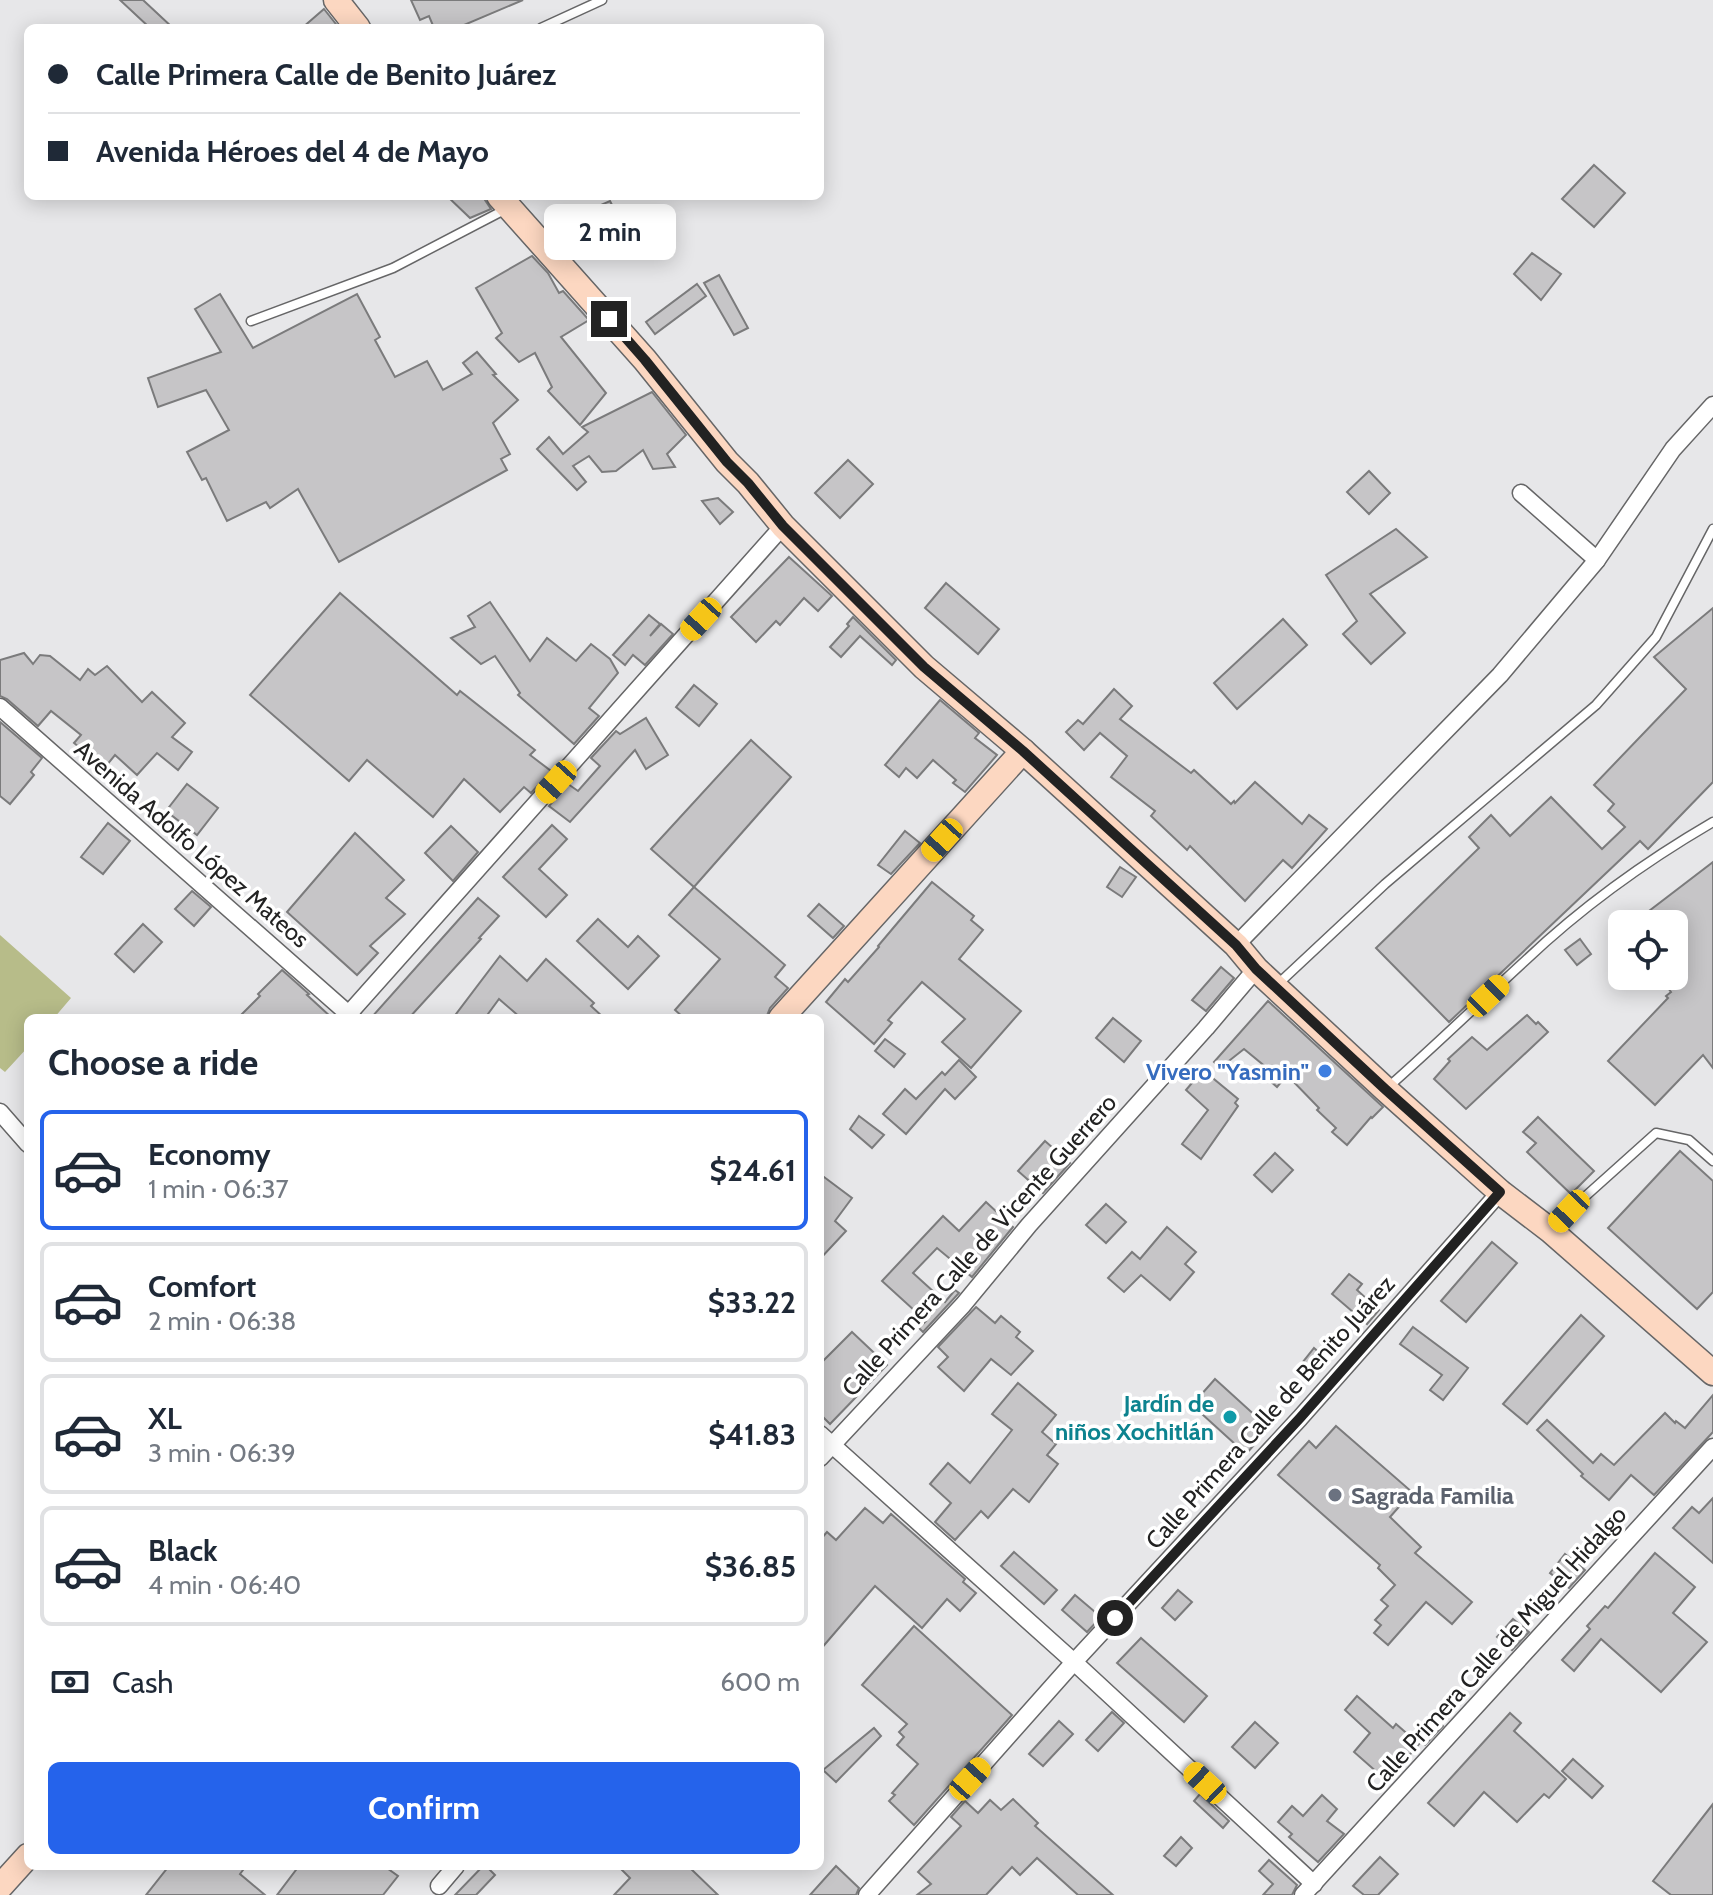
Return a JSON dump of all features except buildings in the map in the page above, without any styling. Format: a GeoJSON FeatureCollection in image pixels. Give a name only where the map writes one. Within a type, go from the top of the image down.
{"type":"FeatureCollection","features":[{"type":"Feature","properties":{"kind":"main road"},"geometry":{"type":"LineString","coordinates":[[336,0],[355,24]]}},
{"type":"Feature","properties":{"kind":"main road"},"geometry":{"type":"LineString","coordinates":[[504,202],[645,360],[783,526],[924,667],[1023,751],[1236,945],[1256,969],[1500,1192],[1551,1231],[1713,1373]]}},
{"type":"Feature","properties":{"kind":"main road"},"geometry":{"type":"LineString","coordinates":[[785,1014],[1023,751]]}},
{"type":"Feature","properties":{"kind":"main road"},"geometry":{"type":"LineString","coordinates":[[0,1887],[24,1860]]}},
{"type":"Feature","properties":{"kind":"street"},"geometry":{"type":"LineString","coordinates":[[1236,945],[1500,675],[1597,560],[1673,449],[1713,405]]}},
{"type":"Feature","properties":{"kind":"street"},"geometry":{"type":"LineString","coordinates":[[1521,493],[1597,560]]}},
{"type":"Feature","properties":{"kind":"street"},"geometry":{"type":"LineString","coordinates":[[352,1014],[783,526]]}},
{"type":"Feature","properties":{"kind":"street","name":"Avenida Adolfo López Mateos"},"geometry":{"type":"LineString","coordinates":[[0,707],[346,1014]]}},
{"type":"Feature","properties":{"kind":"street","name":"Calle Primera Calle de Vicente Guerrero"},"geometry":{"type":"LineString","coordinates":[[826,1440],[963,1305],[1029,1225],[1256,969]]}},
{"type":"Feature","properties":{"kind":"street"},"geometry":{"type":"LineString","coordinates":[[0,1112],[24,1139]]}},
{"type":"Feature","properties":{"kind":"street","name":"Calle Primera Calle de Benito Juárez"},"geometry":{"type":"LineString","coordinates":[[867,1895],[1074,1662],[1300,1418],[1500,1192]]}},
{"type":"Feature","properties":{"kind":"street"},"geometry":{"type":"LineString","coordinates":[[826,1440],[1074,1662],[1308,1889]]}},
{"type":"Feature","properties":{"kind":"street","name":"Calle Primera Calle de Miguel Hidalgo"},"geometry":{"type":"LineString","coordinates":[[1308,1889],[1713,1447]]}},
{"type":"Feature","properties":{"kind":"street"},"geometry":{"type":"LineString","coordinates":[[439,1886],[453,1870]]}},
{"type":"Feature","properties":{"kind":"lane"},"geometry":{"type":"LineString","coordinates":[[550,24],[602,0]]}},
{"type":"Feature","properties":{"kind":"lane"},"geometry":{"type":"LineString","coordinates":[[251,321],[393,268],[504,202]]}},
{"type":"Feature","properties":{"kind":"lane"},"geometry":{"type":"LineString","coordinates":[[1276,986],[1385,884],[1596,705],[1656,637],[1713,529]]}},
{"type":"Feature","properties":{"kind":"lane"},"geometry":{"type":"LineString","coordinates":[[1385,1089],[1469,1015],[1527,958],[1596,900],[1671,846],[1713,822]]}},
{"type":"Feature","properties":{"kind":"lane"},"geometry":{"type":"LineString","coordinates":[[1551,1231],[1656,1133],[1689,1140],[1713,1161]]}},
{"type":"Feature","properties":{"kind":"green space"},"geometry":{"type":"Polygon","coordinates":[[[0,935],[71,998],[57,1014],[24,1014],[24,1051],[5,1072],[0,1068],[0,935]]]}},
{"type":"Feature","properties":{"kind":"place","name":"Vivero \"Yasmin\""},"geometry":{"type":"Point","coordinates":[1325,1071]}},
{"type":"Feature","properties":{"kind":"place","name":"Jardín de niños Xochitlán"},"geometry":{"type":"Point","coordinates":[1230,1417]}},
{"type":"Feature","properties":{"kind":"place","name":"Sagrada Familia"},"geometry":{"type":"Point","coordinates":[1335,1495]}},
{"type":"Feature","properties":{"kind":"route"},"geometry":{"type":"LineString","coordinates":[[609,319],[783,526],[924,667],[1066,790],[1236,945],[1256,969],[1385,1089],[1500,1192],[1300,1418],[1115,1618]]}}]}
